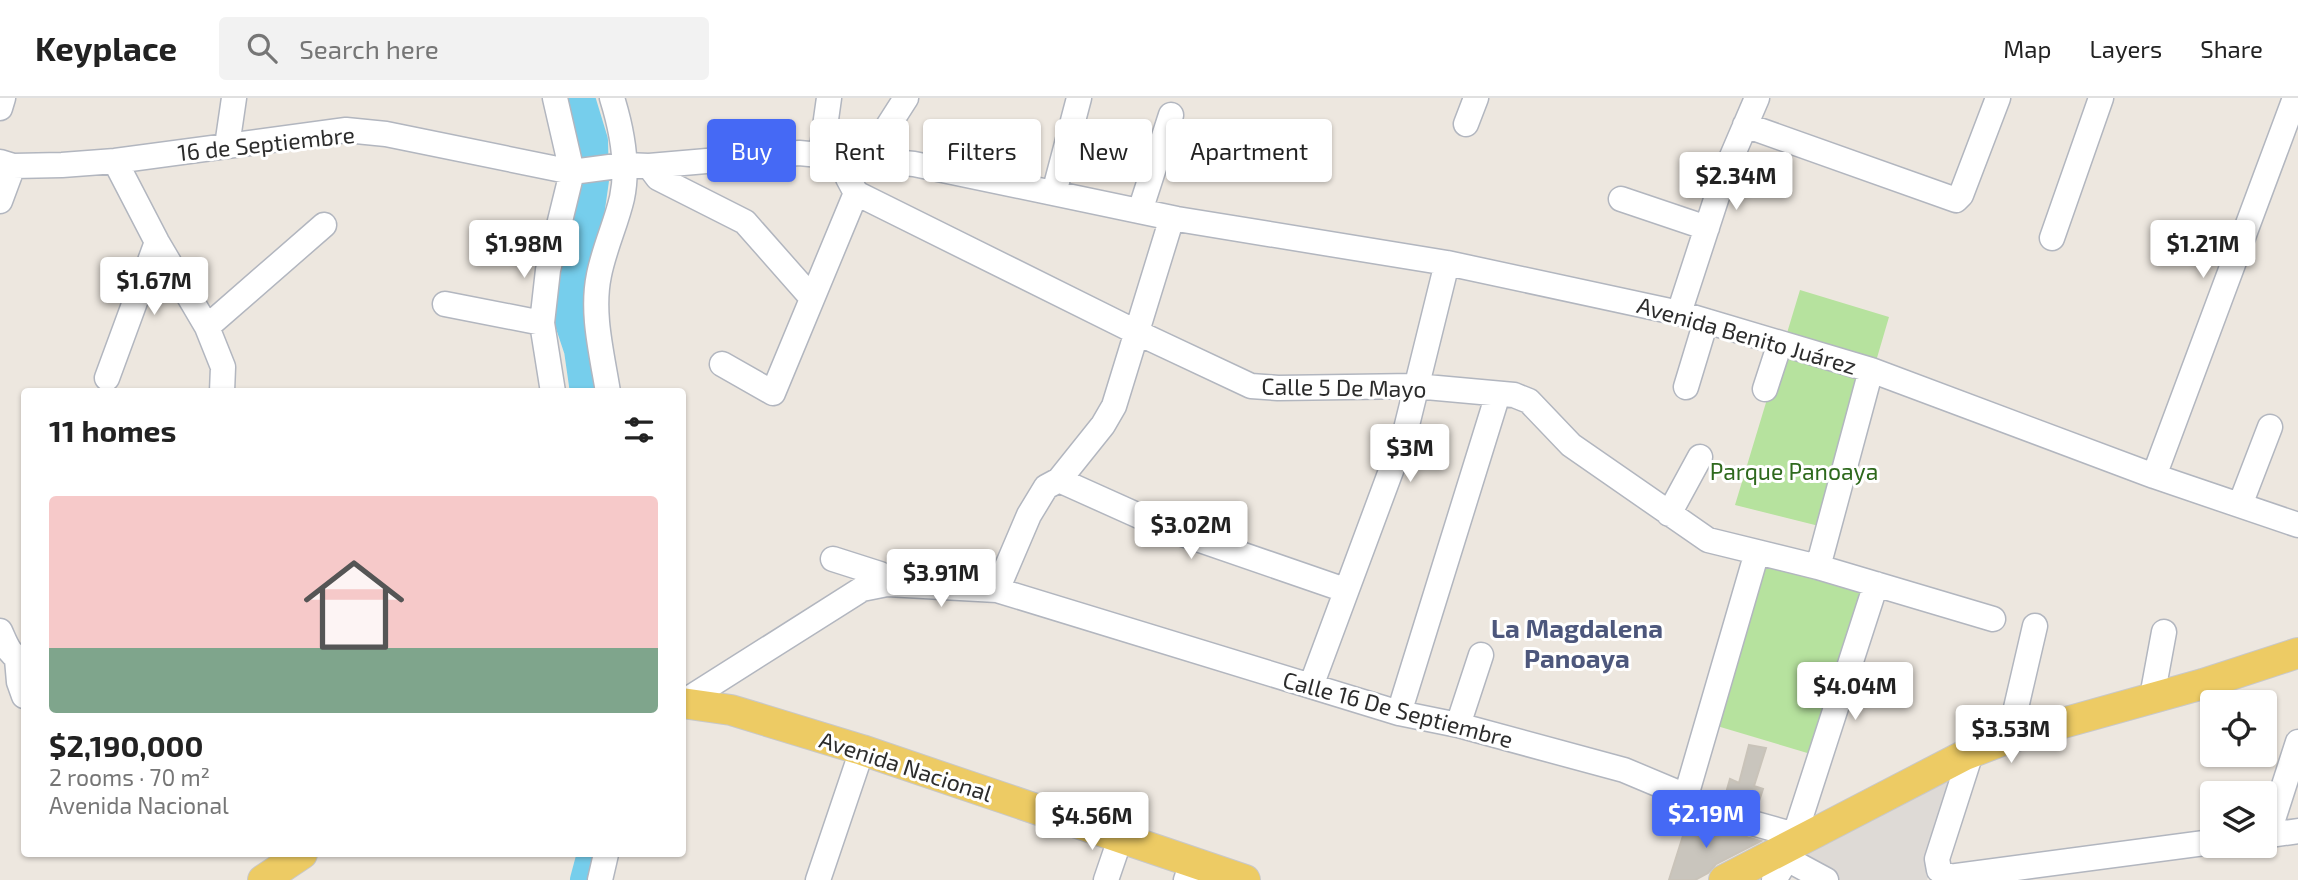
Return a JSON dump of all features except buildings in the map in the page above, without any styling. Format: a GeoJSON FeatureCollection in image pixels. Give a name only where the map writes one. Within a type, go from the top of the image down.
{"type":"FeatureCollection","features":[{"type":"Feature","properties":{"kind":"main road"},"geometry":{"type":"LineString","coordinates":[[1724,880],[1787,855],[1971,753],[2009,738],[2203,684],[2298,653]]}},
{"type":"Feature","properties":{"kind":"main road","name":"Avenida Nacional"},"geometry":{"type":"LineString","coordinates":[[686,704],[731,710],[862,750],[1120,839],[1189,872],[1245,880]]}},
{"type":"Feature","properties":{"kind":"main road"},"geometry":{"type":"LineString","coordinates":[[263,880],[298,857]]}},
{"type":"Feature","properties":{"kind":"street"},"geometry":{"type":"LineString","coordinates":[[0,107],[3,98]]}},
{"type":"Feature","properties":{"kind":"street"},"geometry":{"type":"LineString","coordinates":[[226,146],[234,98]]}},
{"type":"Feature","properties":{"kind":"street"},"geometry":{"type":"LineString","coordinates":[[555,98],[608,169],[622,198],[598,277],[596,323],[607,388]]}},
{"type":"Feature","properties":{"kind":"street"},"geometry":{"type":"LineString","coordinates":[[552,388],[542,323],[548,270],[608,169],[618,118],[612,98]]}},
{"type":"Feature","properties":{"kind":"street"},"geometry":{"type":"LineString","coordinates":[[827,119],[830,98]]}},
{"type":"Feature","properties":{"kind":"street"},"geometry":{"type":"LineString","coordinates":[[889,119],[906,98]]}},
{"type":"Feature","properties":{"kind":"street"},"geometry":{"type":"LineString","coordinates":[[1054,193],[1079,98]]}},
{"type":"Feature","properties":{"kind":"street"},"geometry":{"type":"LineString","coordinates":[[1466,124],[1476,98]]}},
{"type":"Feature","properties":{"kind":"street"},"geometry":{"type":"LineString","coordinates":[[1679,313],[1724,176],[1757,98]]}},
{"type":"Feature","properties":{"kind":"street"},"geometry":{"type":"LineString","coordinates":[[1745,125],[1956,200],[1961,195],[1998,98]]}},
{"type":"Feature","properties":{"kind":"street"},"geometry":{"type":"LineString","coordinates":[[2052,238],[2101,98]]}},
{"type":"Feature","properties":{"kind":"street"},"geometry":{"type":"LineString","coordinates":[[2154,476],[2295,98]]}},
{"type":"Feature","properties":{"kind":"street"},"geometry":{"type":"LineString","coordinates":[[1140,211],[1171,115]]}},
{"type":"Feature","properties":{"kind":"street","name":"16 de Septiembre"},"geometry":{"type":"LineString","coordinates":[[7,164],[62,165],[115,161],[346,130],[608,169]]}},
{"type":"Feature","properties":{"kind":"street","name":"Avenida Benito Juárez"},"geometry":{"type":"LineString","coordinates":[[608,169],[810,154]]}},
{"type":"Feature","properties":{"kind":"street"},"geometry":{"type":"LineString","coordinates":[[115,161],[157,242],[207,327],[223,367],[222,388]]}},
{"type":"Feature","properties":{"kind":"street","name":"Avenida Benito Juárez"},"geometry":{"type":"LineString","coordinates":[[909,163],[1177,219],[1447,263],[1679,313],[1871,370],[2154,476],[2298,525]]}},
{"type":"Feature","properties":{"kind":"street"},"geometry":{"type":"LineString","coordinates":[[0,201],[7,164]]}},
{"type":"Feature","properties":{"kind":"street"},"geometry":{"type":"LineString","coordinates":[[608,169],[659,178],[745,222],[812,298]]}},
{"type":"Feature","properties":{"kind":"street"},"geometry":{"type":"LineString","coordinates":[[722,364],[772,393],[856,193],[850,182]]}},
{"type":"Feature","properties":{"kind":"street","name":"Calle 5 De Mayo"},"geometry":{"type":"LineString","coordinates":[[856,193],[1251,386],[1415,386],[1514,395],[1530,401],[1571,445],[1708,540],[1818,567],[1993,619]]}},
{"type":"Feature","properties":{"kind":"street"},"geometry":{"type":"LineString","coordinates":[[1621,199],[1707,228]]}},
{"type":"Feature","properties":{"kind":"street"},"geometry":{"type":"LineString","coordinates":[[997,590],[1029,515],[1046,487],[1059,480],[1103,425],[1114,406],[1170,224],[1177,219]]}},
{"type":"Feature","properties":{"kind":"street"},"geometry":{"type":"LineString","coordinates":[[207,327],[324,225]]}},
{"type":"Feature","properties":{"kind":"street"},"geometry":{"type":"LineString","coordinates":[[107,377],[157,242]]}},
{"type":"Feature","properties":{"kind":"street"},"geometry":{"type":"LineString","coordinates":[[1311,686],[1405,433],[1447,263]]}},
{"type":"Feature","properties":{"kind":"street"},"geometry":{"type":"LineString","coordinates":[[445,304],[542,323]]}},
{"type":"Feature","properties":{"kind":"street"},"geometry":{"type":"LineString","coordinates":[[1686,387],[1706,321]]}},
{"type":"Feature","properties":{"kind":"street"},"geometry":{"type":"LineString","coordinates":[[1765,389],[1780,343]]}},
{"type":"Feature","properties":{"kind":"street"},"geometry":{"type":"LineString","coordinates":[[1818,567],[1871,370]]}},
{"type":"Feature","properties":{"kind":"street"},"geometry":{"type":"LineString","coordinates":[[1399,713],[1498,394]]}},
{"type":"Feature","properties":{"kind":"street"},"geometry":{"type":"LineString","coordinates":[[2240,505],[2270,427]]}},
{"type":"Feature","properties":{"kind":"street"},"geometry":{"type":"LineString","coordinates":[[1670,514],[1700,457]]}},
{"type":"Feature","properties":{"kind":"street"},"geometry":{"type":"LineString","coordinates":[[1059,480],[1168,529],[1345,590]]}},
{"type":"Feature","properties":{"kind":"street"},"geometry":{"type":"LineString","coordinates":[[1686,796],[1756,552]]}},
{"type":"Feature","properties":{"kind":"street"},"geometry":{"type":"LineString","coordinates":[[686,700],[862,589],[887,584],[880,574],[833,559]]}},
{"type":"Feature","properties":{"kind":"street","name":"Calle 16 De Septiembre"},"geometry":{"type":"LineString","coordinates":[[887,584],[997,590],[1399,713],[1458,725],[1624,770],[1686,796],[1695,807],[1787,855],[1826,880]]}},
{"type":"Feature","properties":{"kind":"street"},"geometry":{"type":"LineString","coordinates":[[1787,855],[1876,584]]}},
{"type":"Feature","properties":{"kind":"street"},"geometry":{"type":"LineString","coordinates":[[2009,738],[2035,626]]}},
{"type":"Feature","properties":{"kind":"street"},"geometry":{"type":"LineString","coordinates":[[0,631],[8,650],[21,660],[21,688]]}},
{"type":"Feature","properties":{"kind":"street"},"geometry":{"type":"LineString","coordinates":[[2152,697],[2164,632]]}},
{"type":"Feature","properties":{"kind":"street"},"geometry":{"type":"LineString","coordinates":[[1458,725],[1480,656]]}},
{"type":"Feature","properties":{"kind":"street"},"geometry":{"type":"LineString","coordinates":[[2277,803],[2298,742]]}},
{"type":"Feature","properties":{"kind":"street"},"geometry":{"type":"LineString","coordinates":[[818,880],[862,750]]}},
{"type":"Feature","properties":{"kind":"street"},"geometry":{"type":"LineString","coordinates":[[1971,753],[1937,859],[1939,870],[1949,877],[2200,844]]}},
{"type":"Feature","properties":{"kind":"street"},"geometry":{"type":"LineString","coordinates":[[2277,834],[2298,831]]}},
{"type":"Feature","properties":{"kind":"street"},"geometry":{"type":"LineString","coordinates":[[1106,880],[1120,839]]}},
{"type":"Feature","properties":{"kind":"street"},"geometry":{"type":"LineString","coordinates":[[600,880],[605,857]]}},
{"type":"Feature","properties":{"kind":"green space","name":"Parque Panoaya"},"geometry":{"type":"Polygon","coordinates":[[[1800,290],[1889,317],[1827,528],[1735,505],[1800,290]]]}},
{"type":"Feature","properties":{"kind":"green space"},"geometry":{"type":"Polygon","coordinates":[[[1759,555],[1869,585],[1814,755],[1707,723],[1759,555]]]}},
{"type":"Feature","properties":{"kind":"shaded area"},"geometry":{"type":"Polygon","coordinates":[[[1958,773],[1927,880],[1826,880],[1787,859],[1958,773]]]}},
{"type":"Feature","properties":{"kind":"waterway"},"geometry":{"type":"LineString","coordinates":[[579,98],[592,141],[593,180],[568,314],[580,350],[585,388]]}},
{"type":"Feature","properties":{"kind":"waterway"},"geometry":{"type":"LineString","coordinates":[[586,880],[592,857]]}},
{"type":"Feature","properties":{"kind":"district","name":"La Magdalena Panoaya"},"geometry":{"type":"Point","coordinates":[1577,642]}}]}
